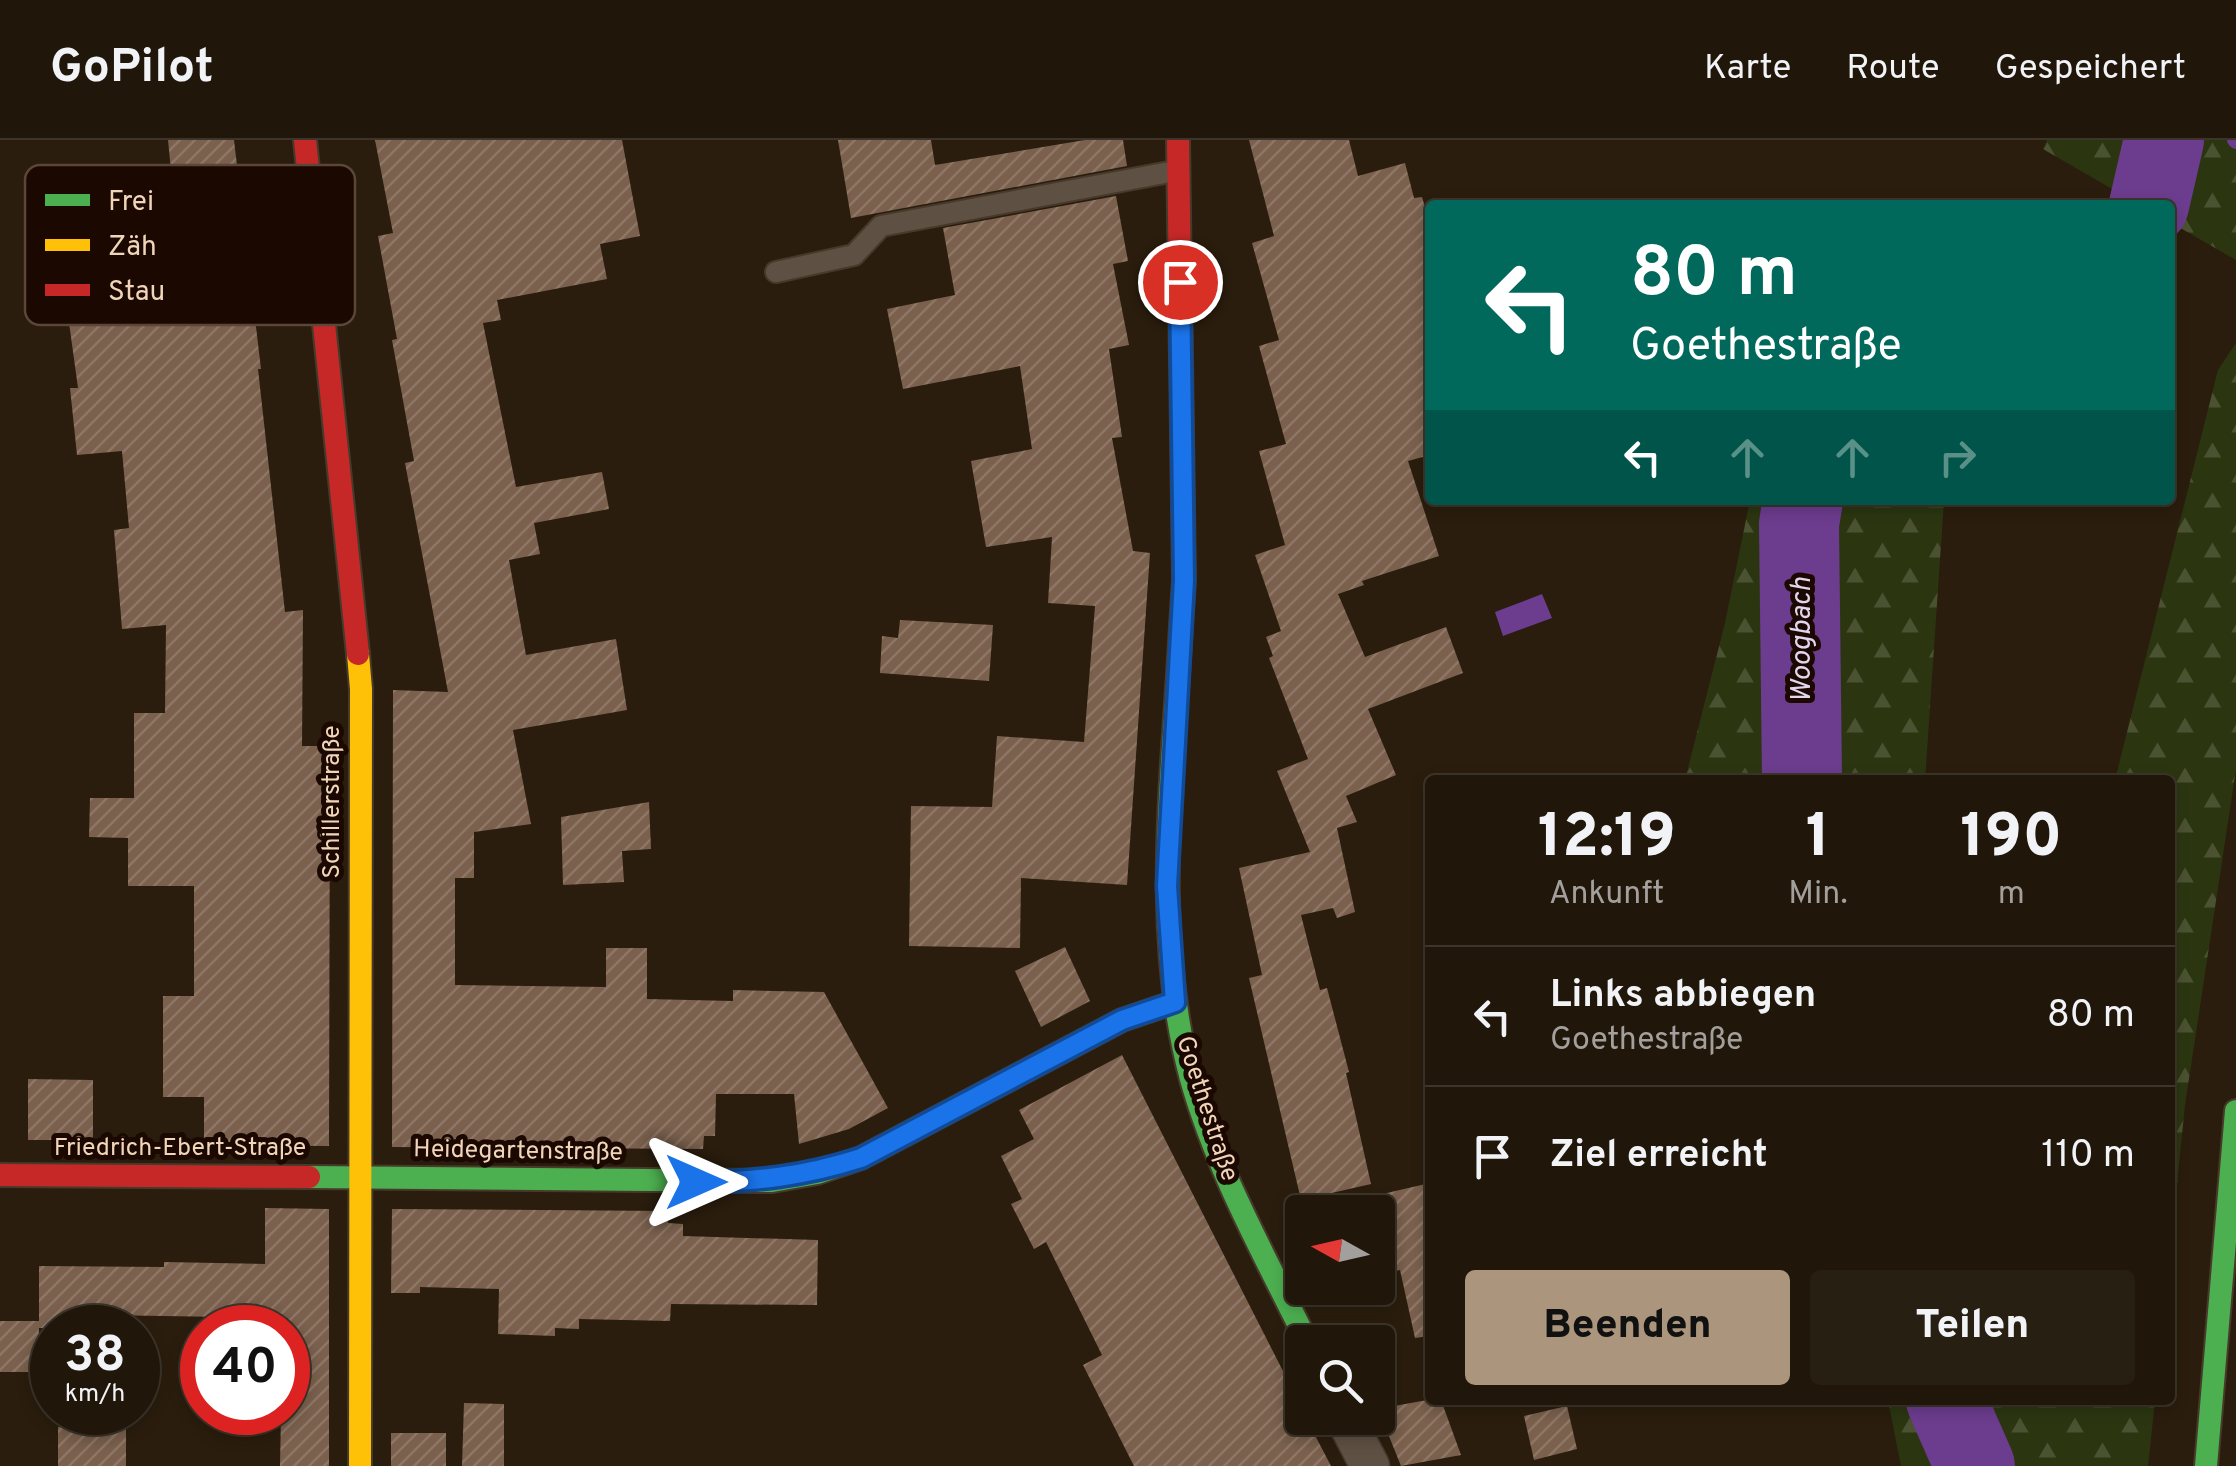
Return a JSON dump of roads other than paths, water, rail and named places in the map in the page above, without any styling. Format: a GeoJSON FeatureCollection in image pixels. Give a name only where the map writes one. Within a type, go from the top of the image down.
{"type":"FeatureCollection","features":[{"type":"Feature","properties":{"kind":"street","name":"Schillerstraße"},"geometry":{"type":"LineString","coordinates":[[304,140],[307,165]]}},
{"type":"Feature","properties":{"kind":"street","name":"Goethestraße"},"geometry":{"type":"LineString","coordinates":[[1178,140],[1184,580],[1167,886],[1175,1002],[1192,1078],[1219,1162],[1299,1325]]}},
{"type":"Feature","properties":{"kind":"street","name":"Schillerstraße"},"geometry":{"type":"LineString","coordinates":[[325,325],[360,689],[360,1466]]}},
{"type":"Feature","properties":{"kind":"street","name":"Heidegartenstraße"},"geometry":{"type":"LineString","coordinates":[[360,1178],[734,1182],[816,1172],[861,1158],[1122,1020],[1175,1002]]}},
{"type":"Feature","properties":{"kind":"street"},"geometry":{"type":"LineString","coordinates":[[2206,1466],[2236,1111]]}},
{"type":"Feature","properties":{"kind":"street","name":"Friedrich-Ebert-Straße"},"geometry":{"type":"LineString","coordinates":[[0,1175],[360,1178]]}},
{"type":"Feature","properties":{"kind":"street"},"geometry":{"type":"LineString","coordinates":[[1354,1435],[1370,1466]]}},
{"type":"Feature","properties":{"kind":"lane"},"geometry":{"type":"LineString","coordinates":[[776,272],[854,255],[881,226],[1179,170]]}},
{"type":"Feature","properties":{"kind":"waterway","name":"Woogbach"},"geometry":{"type":"LineString","coordinates":[[2150,200],[2164,140]]}},
{"type":"Feature","properties":{"kind":"waterway","name":"Woogbach"},"geometry":{"type":"LineString","coordinates":[[1802,505],[1799,524],[1802,775]]}},
{"type":"Feature","properties":{"kind":"waterway","name":"Woogbach"},"geometry":{"type":"LineString","coordinates":[[1948,1405],[1975,1466]]}}]}
